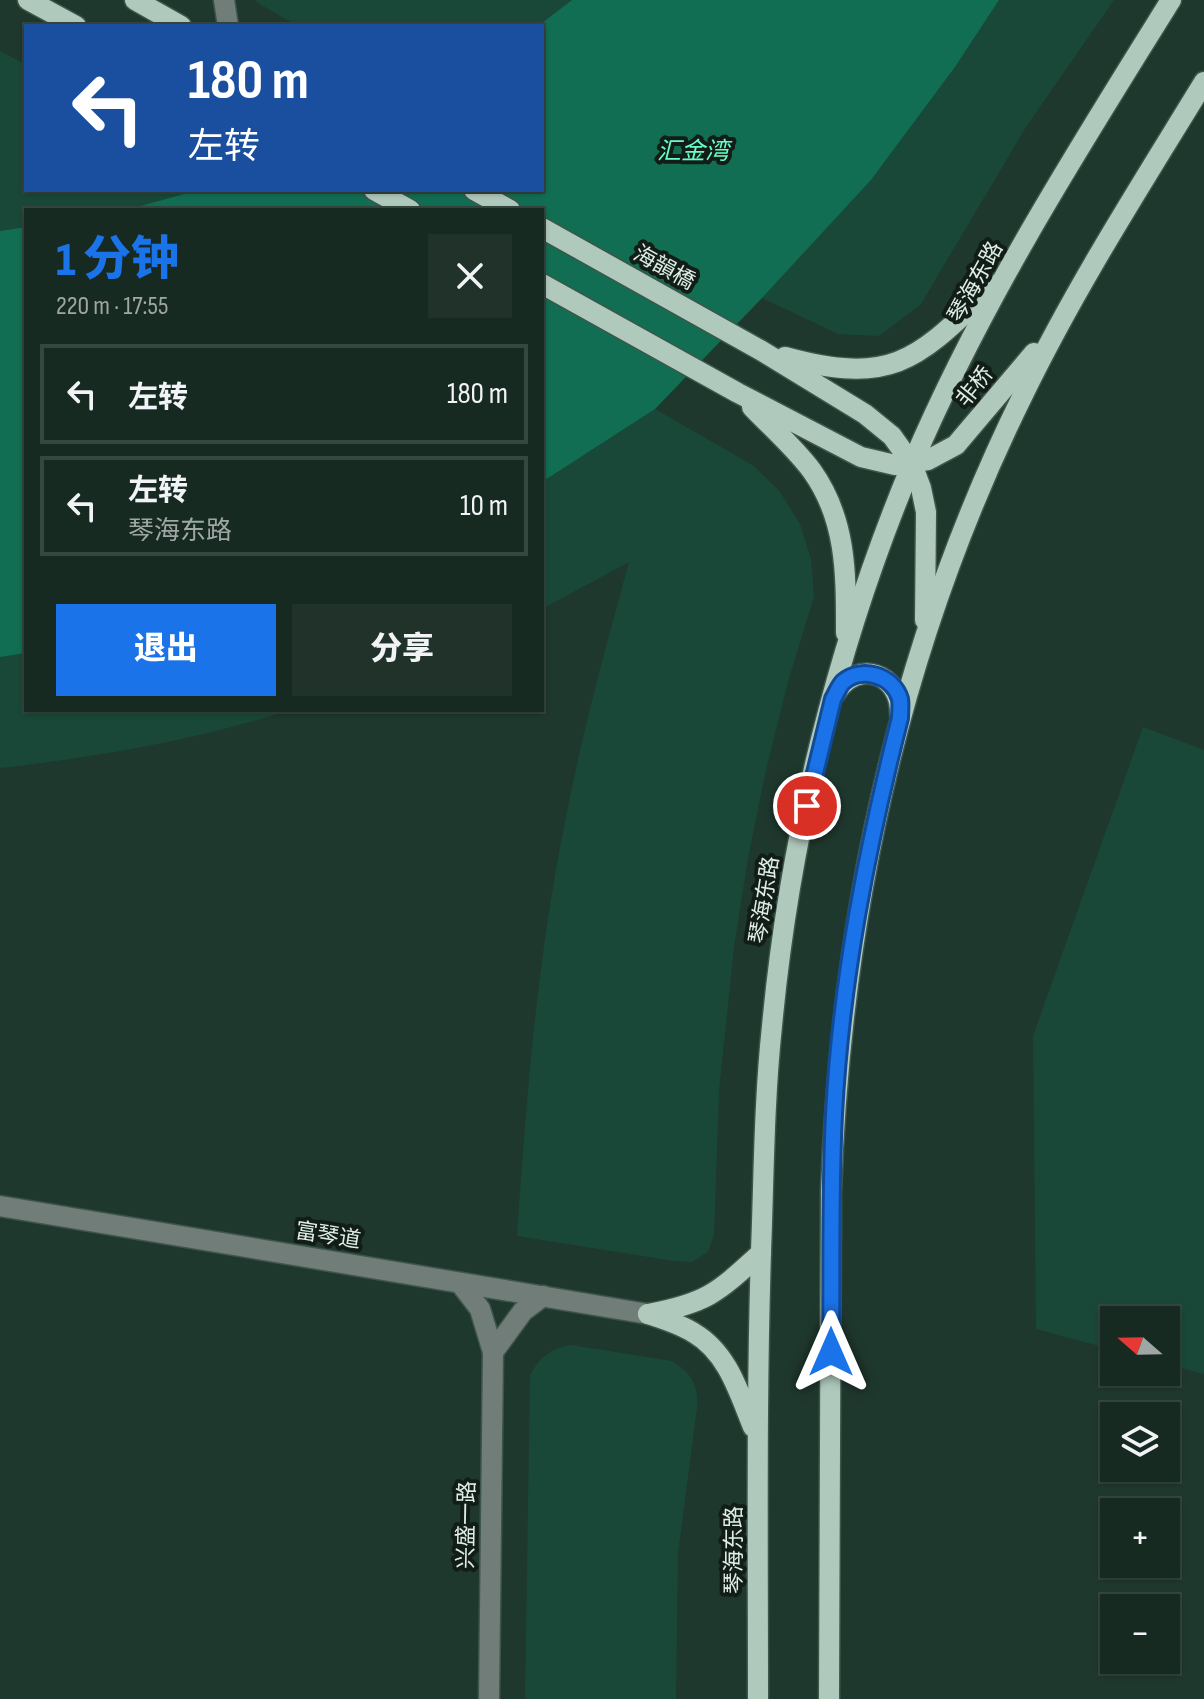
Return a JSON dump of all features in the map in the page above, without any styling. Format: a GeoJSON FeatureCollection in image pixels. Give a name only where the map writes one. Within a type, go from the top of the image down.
{"type":"FeatureCollection","features":[{"type":"Feature","properties":{"kind":"main road"},"geometry":{"type":"LineString","coordinates":[[28,0],[72,24]]}},
{"type":"Feature","properties":{"kind":"main road"},"geometry":{"type":"LineString","coordinates":[[135,0],[177,24]]}},
{"type":"Feature","properties":{"kind":"main road","name":"琴海东路"},"geometry":{"type":"LineString","coordinates":[[758,1699],[757,1439],[766,1090],[780,958],[802,827],[833,699],[877,558],[912,464],[964,355],[1008,272],[1171,0]]}},
{"type":"Feature","properties":{"kind":"main road"},"geometry":{"type":"LineString","coordinates":[[829,1699],[834,1112],[840,1032],[863,874],[900,718],[925,636],[986,476],[1060,321],[1204,82]]}},
{"type":"Feature","properties":{"kind":"main road"},"geometry":{"type":"LineString","coordinates":[[378,192],[406,208]]}},
{"type":"Feature","properties":{"kind":"main road"},"geometry":{"type":"LineString","coordinates":[[478,192],[506,208]]}},
{"type":"Feature","properties":{"kind":"main road","name":"海韻橋"},"geometry":{"type":"LineString","coordinates":[[544,229],[762,351]]}},
{"type":"Feature","properties":{"kind":"main road"},"geometry":{"type":"LineString","coordinates":[[762,351],[838,369],[858,370],[899,362],[940,337],[1008,272]]}},
{"type":"Feature","properties":{"kind":"main road"},"geometry":{"type":"LineString","coordinates":[[544,285],[738,393],[811,470],[833,510],[841,536],[846,563],[846,653]]}},
{"type":"Feature","properties":{"kind":"main road","name":"非桥"},"geometry":{"type":"LineString","coordinates":[[738,393],[861,457],[895,465],[912,464],[943,454],[968,434],[1060,321]]}},
{"type":"Feature","properties":{"kind":"main road"},"geometry":{"type":"LineString","coordinates":[[762,351],[880,424],[912,464],[926,512],[925,636]]}},
{"type":"Feature","properties":{"kind":"main road"},"geometry":{"type":"LineString","coordinates":[[833,699],[842,683],[858,674],[876,674],[892,684],[900,700],[900,718]]}},
{"type":"Feature","properties":{"kind":"main road"},"geometry":{"type":"LineString","coordinates":[[648,1314],[705,1299],[724,1287],[761,1253]]}},
{"type":"Feature","properties":{"kind":"main road"},"geometry":{"type":"LineString","coordinates":[[648,1314],[694,1333],[715,1349],[730,1371],[757,1439]]}},
{"type":"Feature","properties":{"kind":"street"},"geometry":{"type":"LineString","coordinates":[[224,0],[228,24]]}},
{"type":"Feature","properties":{"kind":"street","name":"富琴道"},"geometry":{"type":"LineString","coordinates":[[0,1206],[648,1314]]}},
{"type":"Feature","properties":{"kind":"street","name":"兴盛一路"},"geometry":{"type":"LineString","coordinates":[[460,1283],[480,1309],[493,1352],[489,1699]]}},
{"type":"Feature","properties":{"kind":"street"},"geometry":{"type":"LineString","coordinates":[[493,1352],[523,1311],[543,1296]]}},
{"type":"Feature","properties":{"kind":"shaded area"},"geometry":{"type":"Polygon","coordinates":[[[572,0],[541,24],[294,24],[256,2],[572,0]]]}},
{"type":"Feature","properties":{"kind":"shaded area"},"geometry":{"type":"Polygon","coordinates":[[[999,0],[1114,0],[1026,127],[921,304],[879,336],[838,334],[762,298],[871,180],[955,67],[999,0]]]}},
{"type":"Feature","properties":{"kind":"shaded area"},"geometry":{"type":"Polygon","coordinates":[[[0,51],[24,64],[24,192],[191,192],[133,208],[24,208],[24,227],[0,231],[0,51]]]}},
{"type":"Feature","properties":{"kind":"shaded area"},"geometry":{"type":"Polygon","coordinates":[[[655,409],[754,466],[780,492],[800,524],[811,559],[814,596],[766,770],[734,947],[719,1091],[714,1235],[708,1252],[692,1262],[517,1236],[534,1031],[555,878],[586,727],[629,562],[544,608],[544,481],[655,409]]]}},
{"type":"Feature","properties":{"kind":"shaded area"},"geometry":{"type":"Polygon","coordinates":[[[24,652],[24,712],[283,712],[146,746],[0,768],[0,656],[24,652]]]}},
{"type":"Feature","properties":{"kind":"shaded area"},"geometry":{"type":"Polygon","coordinates":[[[1143,727],[1204,750],[1204,1374],[1180,1368],[1180,1306],[1100,1306],[1100,1346],[1036,1329],[1033,1036],[1143,727]]]}},
{"type":"Feature","properties":{"kind":"shaded area"},"geometry":{"type":"Polygon","coordinates":[[[571,1345],[672,1361],[689,1375],[695,1386],[697,1408],[678,1553],[676,1699],[525,1699],[530,1376],[546,1355],[571,1345]]]}},
{"type":"Feature","properties":{"kind":"water","name":"汇金湾"},"geometry":{"type":"Polygon","coordinates":[[[572,0],[999,0],[955,67],[871,180],[762,298],[655,409],[544,481],[544,208],[133,208],[191,192],[544,192],[544,24],[541,24],[572,0]]]}},
{"type":"Feature","properties":{"kind":"water"},"geometry":{"type":"Polygon","coordinates":[[[24,227],[24,653],[0,657],[0,231],[24,227]]]}},
{"type":"Feature","properties":{"kind":"route"},"geometry":{"type":"LineString","coordinates":[[807,806],[833,699],[842,683],[858,674],[876,674],[892,684],[900,700],[900,718],[863,874],[840,1032],[831,1192],[831,1352]]}}]}
